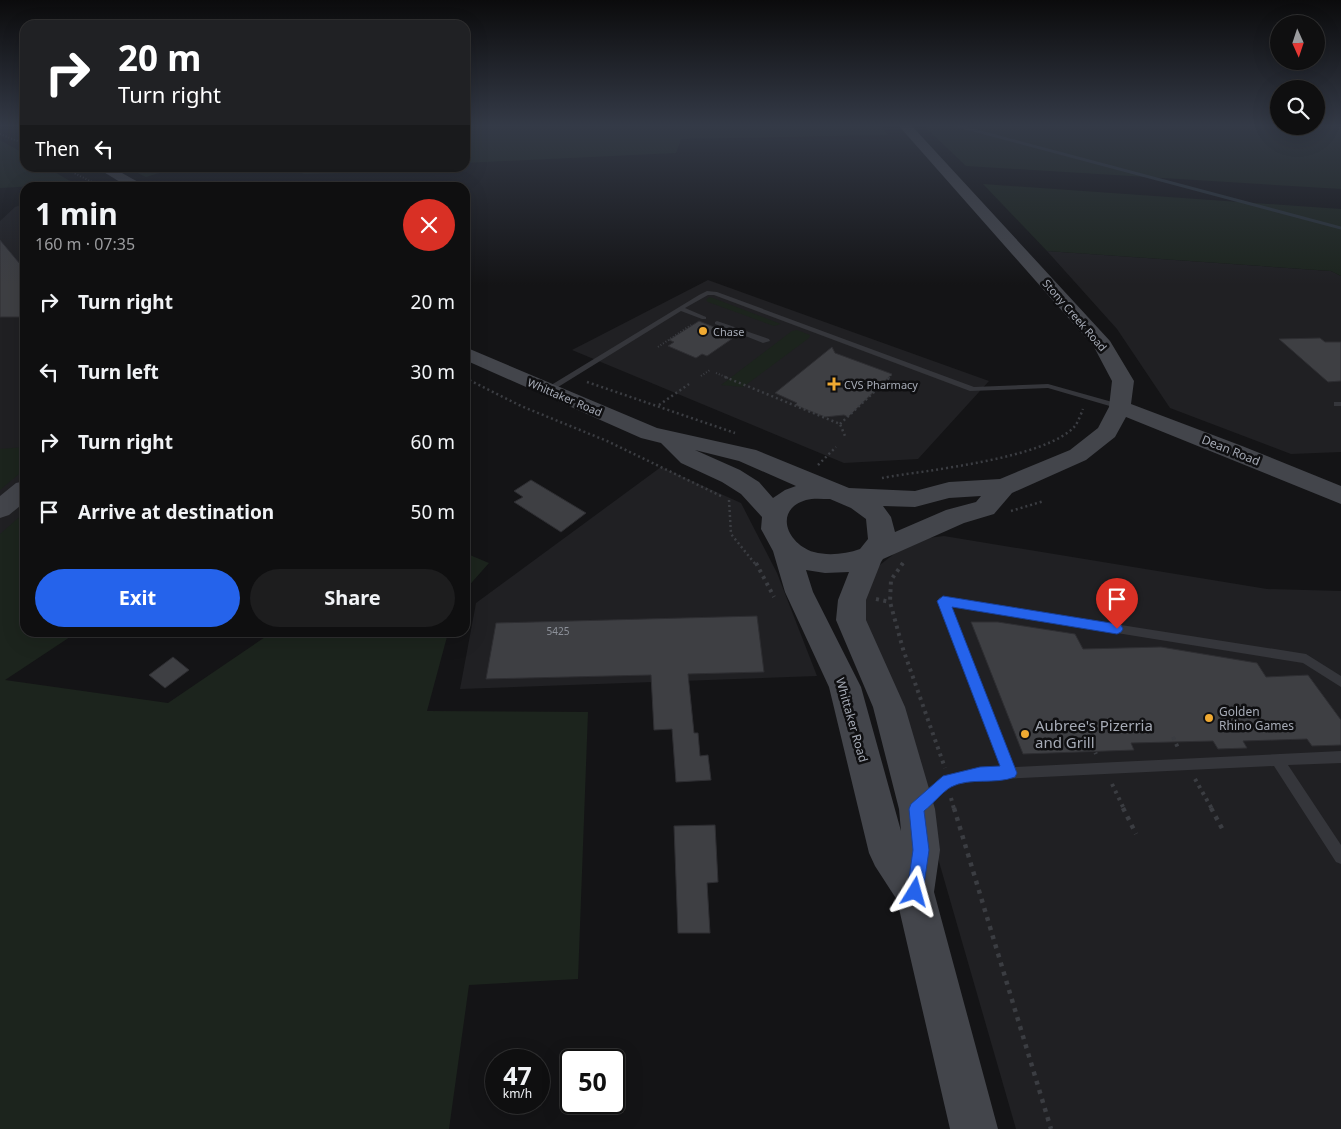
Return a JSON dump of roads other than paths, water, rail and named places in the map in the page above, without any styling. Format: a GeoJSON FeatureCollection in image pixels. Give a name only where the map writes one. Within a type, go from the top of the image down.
{"type":"FeatureCollection","features":[{"type":"Feature","properties":{"kind":"main road","name":"Stony Creek Road"},"geometry":{"type":"LineString","coordinates":[[834,486],[915,499],[949,490],[1003,487],[1078,455],[1108,432],[1120,406],[1123,381],[1103,346],[952,179]]}},
{"type":"Feature","properties":{"kind":"main road","name":"Whittaker Road"},"geometry":{"type":"LineString","coordinates":[[470,356],[667,439],[700,443],[739,453],[834,486]]}},
{"type":"Feature","properties":{"kind":"main road","name":"Dean Road"},"geometry":{"type":"LineString","coordinates":[[1120,406],[1341,496]]}},
{"type":"Feature","properties":{"kind":"main road","name":"Whittaker Road"},"geometry":{"type":"LineString","coordinates":[[667,439],[690,458],[731,476],[750,488],[774,514]]}},
{"type":"Feature","properties":{"kind":"main road"},"geometry":{"type":"LineString","coordinates":[[834,486],[869,508],[880,523],[882,540],[871,554],[839,565],[812,562],[786,548],[774,533],[774,514],[778,507],[788,498],[805,492],[834,486]]}},
{"type":"Feature","properties":{"kind":"main road","name":"Stony Creek Road"},"geometry":{"type":"LineString","coordinates":[[871,554],[955,516],[985,508],[1003,487]]}},
{"type":"Feature","properties":{"kind":"main road"},"geometry":{"type":"LineString","coordinates":[[0,509],[20,493]]}},
{"type":"Feature","properties":{"kind":"main road","name":"Whittaker Road"},"geometry":{"type":"LineString","coordinates":[[786,548],[799,592],[845,687],[888,853],[915,892],[974,1129]]}},
{"type":"Feature","properties":{"kind":"main road","name":"Whittaker Road"},"geometry":{"type":"LineString","coordinates":[[871,554],[852,600],[851,620],[889,707],[917,809],[921,850],[915,892]]}},
{"type":"Feature","properties":{"kind":"lane"},"geometry":{"type":"LineString","coordinates":[[547,390],[707,293],[715,293],[973,389],[1048,386],[1120,406]]}},
{"type":"Feature","properties":{"kind":"lane"},"geometry":{"type":"LineString","coordinates":[[680,309],[700,319]]}},
{"type":"Feature","properties":{"kind":"lane"},"geometry":{"type":"LineString","coordinates":[[717,323],[766,342]]}},
{"type":"Feature","properties":{"kind":"lane"},"geometry":{"type":"LineString","coordinates":[[1010,773],[943,601],[1306,659],[1341,682]]}},
{"type":"Feature","properties":{"kind":"lane"},"geometry":{"type":"LineString","coordinates":[[917,809],[948,781],[980,774],[1341,757]]}},
{"type":"Feature","properties":{"kind":"lane"},"geometry":{"type":"LineString","coordinates":[[1278,760],[1341,857]]}},
{"type":"Feature","properties":{"kind":"waterway"},"geometry":{"type":"LineString","coordinates":[[1156,179],[1341,228]]}},
{"type":"Feature","properties":{"kind":"place","name":"Chase"},"geometry":{"type":"Point","coordinates":[703,331]}},
{"type":"Feature","properties":{"kind":"place","name":"CVS Pharmacy"},"geometry":{"type":"Point","coordinates":[834,384]}},
{"type":"Feature","properties":{"kind":"place","name":"Golden Rhino Games"},"geometry":{"type":"Point","coordinates":[1209,718]}},
{"type":"Feature","properties":{"kind":"place","name":"Aubree's Pizerria and Grill"},"geometry":{"type":"Point","coordinates":[1025,734]}}]}
